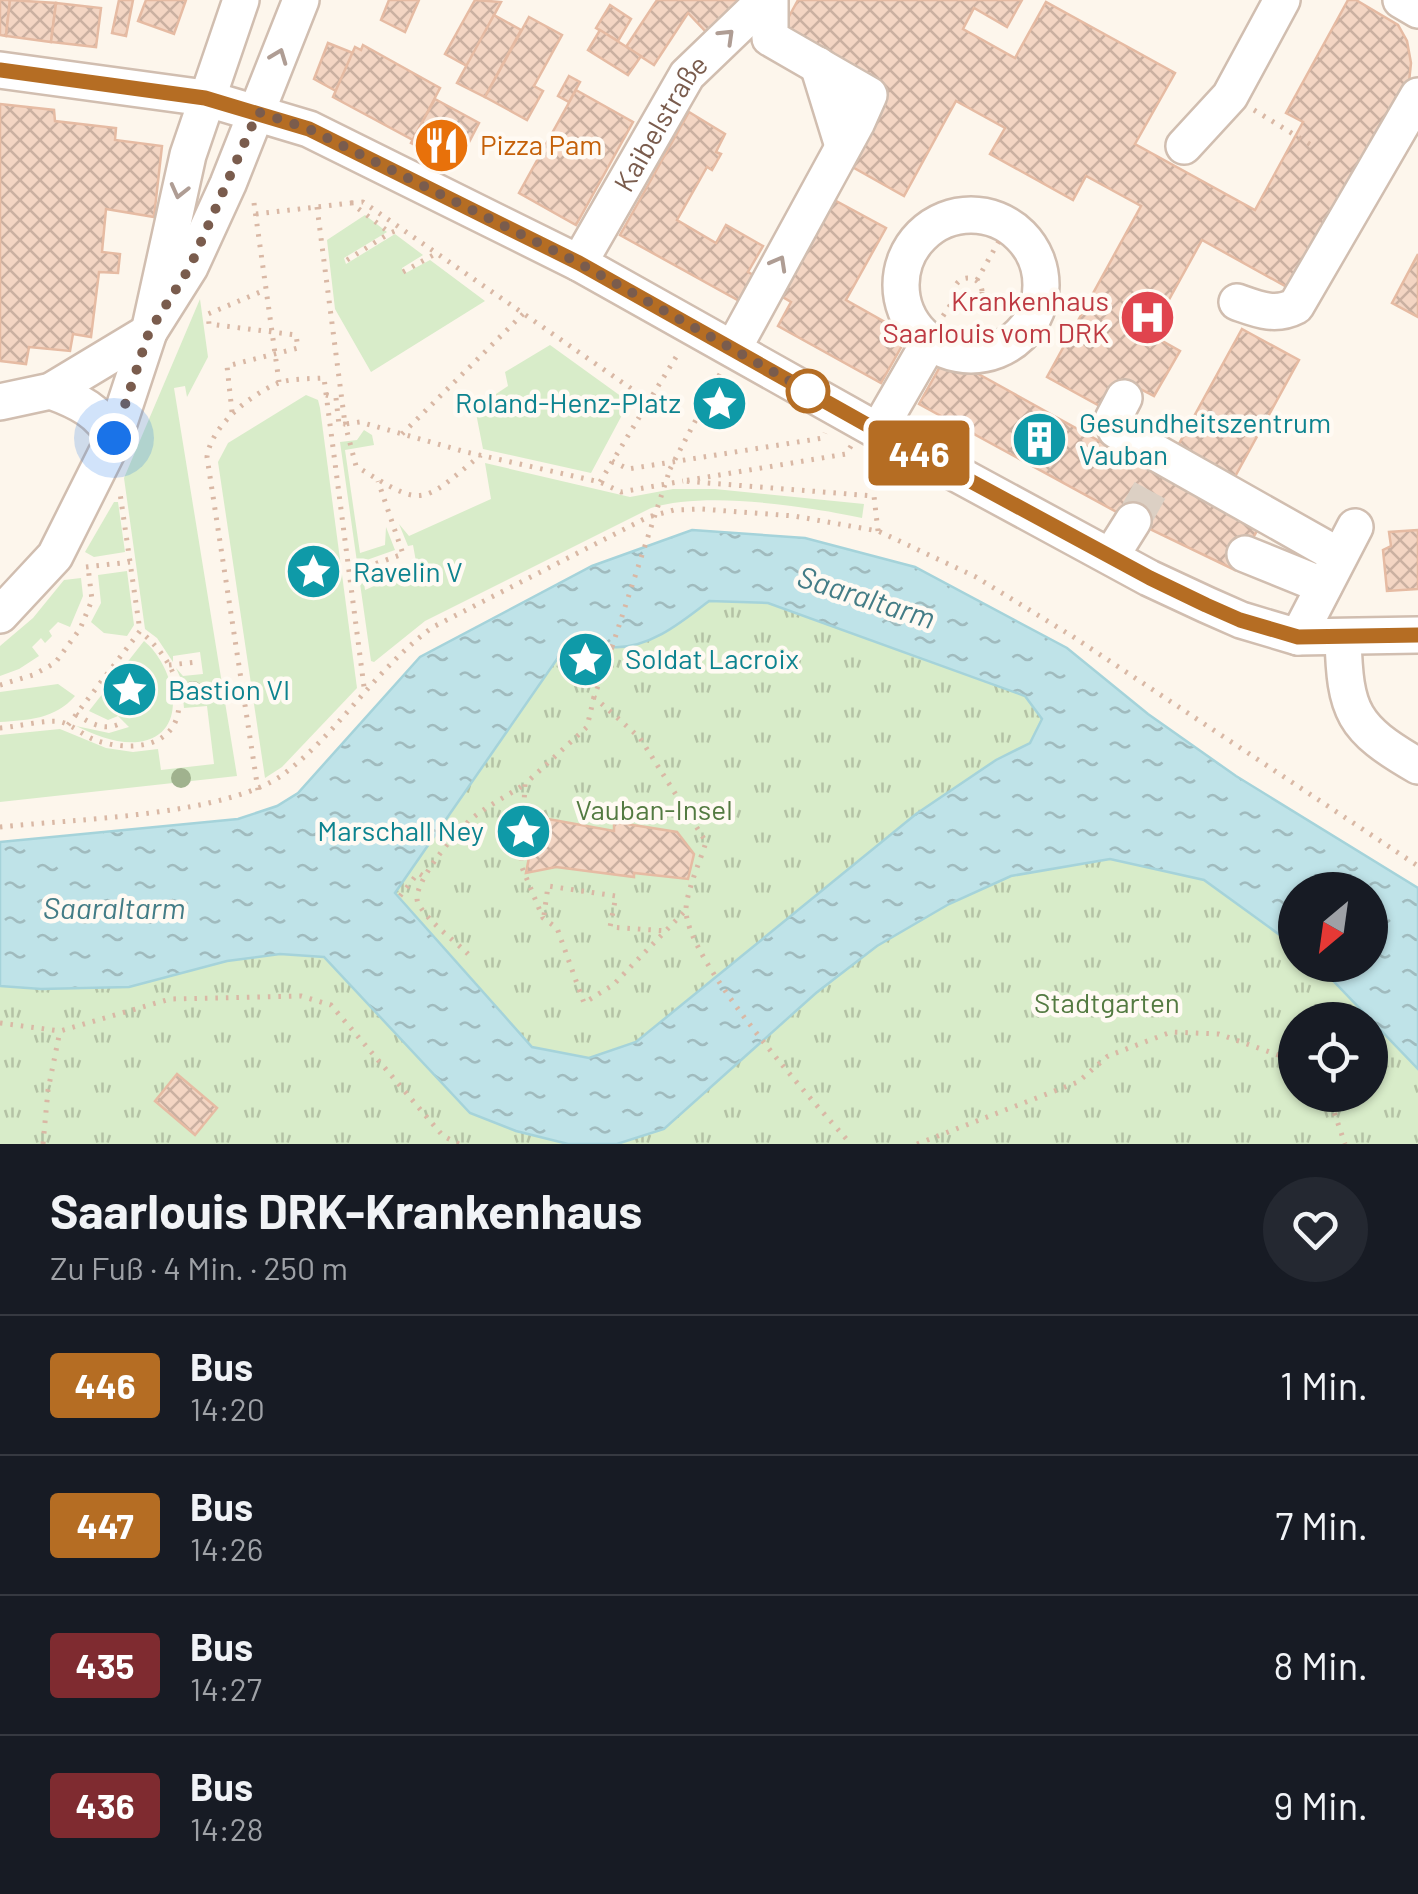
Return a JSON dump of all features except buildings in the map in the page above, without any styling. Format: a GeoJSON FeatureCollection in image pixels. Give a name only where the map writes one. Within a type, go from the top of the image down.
{"type":"FeatureCollection","features":[{"type":"Feature","properties":{"kind":"street"},"geometry":{"type":"LineString","coordinates":[[0,615],[55,556],[112,442],[149,332],[175,204],[205,98],[241,0]]}},
{"type":"Feature","properties":{"kind":"street"},"geometry":{"type":"LineString","coordinates":[[0,402],[51,391],[149,332],[190,267],[258,112],[301,0]]}},
{"type":"Feature","properties":{"kind":"street"},"geometry":{"type":"LineString","coordinates":[[733,349],[869,95],[770,38],[768,0]]}},
{"type":"Feature","properties":{"kind":"street","name":"Kaibelstraße"},"geometry":{"type":"LineString","coordinates":[[579,263],[687,75],[768,0]]}},
{"type":"Feature","properties":{"kind":"street"},"geometry":{"type":"LineString","coordinates":[[1184,146],[1230,96],[1282,0]]}},
{"type":"Feature","properties":{"kind":"street"},"geometry":{"type":"LineString","coordinates":[[1401,0],[1418,10]]}},
{"type":"Feature","properties":{"kind":"street"},"geometry":{"type":"LineString","coordinates":[[0,70],[205,98],[309,129],[579,263],[861,421],[1111,556],[1224,612],[1298,637],[1418,635]]}},
{"type":"Feature","properties":{"kind":"street"},"geometry":{"type":"LineString","coordinates":[[1237,302],[1266,312],[1286,312],[1296,306],[1418,96]]}},
{"type":"Feature","properties":{"kind":"street"},"geometry":{"type":"LineString","coordinates":[[960,216],[984,216],[1008,225],[1025,240],[1040,270],[1041,293],[1030,324],[1014,340],[983,354],[960,354],[930,341],[912,322],[903,300],[905,262],[917,240],[936,224],[960,216]]}},
{"type":"Feature","properties":{"kind":"street"},"geometry":{"type":"LineString","coordinates":[[861,421],[930,341]]}},
{"type":"Feature","properties":{"kind":"street"},"geometry":{"type":"LineString","coordinates":[[51,391],[83,403],[106,424],[112,442]]}},
{"type":"Feature","properties":{"kind":"street"},"geometry":{"type":"LineString","coordinates":[[1124,398],[1113,419],[1116,430],[1163,467],[1339,556]]}},
{"type":"Feature","properties":{"kind":"street"},"geometry":{"type":"LineString","coordinates":[[1163,467],[1170,424]]}},
{"type":"Feature","properties":{"kind":"street"},"geometry":{"type":"LineString","coordinates":[[1111,556],[1132,521]]}},
{"type":"Feature","properties":{"kind":"street"},"geometry":{"type":"LineString","coordinates":[[1245,554],[1339,556]]}},
{"type":"Feature","properties":{"kind":"street"},"geometry":{"type":"LineString","coordinates":[[1298,637],[1339,556]]}},
{"type":"Feature","properties":{"kind":"street"},"geometry":{"type":"LineString","coordinates":[[1343,638],[1344,683],[1350,709],[1364,728],[1418,766]]}},
{"type":"Feature","properties":{"kind":"path"},"geometry":{"type":"LineString","coordinates":[[1230,96],[1312,144]]}},
{"type":"Feature","properties":{"kind":"path"},"geometry":{"type":"LineString","coordinates":[[253,197],[278,382]]}},
{"type":"Feature","properties":{"kind":"path"},"geometry":{"type":"LineString","coordinates":[[256,214],[363,202],[648,401]]}},
{"type":"Feature","properties":{"kind":"path"},"geometry":{"type":"LineString","coordinates":[[347,260],[393,232],[351,203]]}},
{"type":"Feature","properties":{"kind":"path"},"geometry":{"type":"LineString","coordinates":[[317,206],[349,449],[356,466],[406,497],[432,495],[481,455]]}},
{"type":"Feature","properties":{"kind":"path"},"geometry":{"type":"LineString","coordinates":[[976,280],[1008,225]]}},
{"type":"Feature","properties":{"kind":"path"},"geometry":{"type":"LineString","coordinates":[[403,272],[437,253]]}},
{"type":"Feature","properties":{"kind":"path"},"geometry":{"type":"LineString","coordinates":[[976,280],[982,288],[979,302],[971,307],[958,303],[954,290],[958,282],[976,280]]}},
{"type":"Feature","properties":{"kind":"path"},"geometry":{"type":"LineString","coordinates":[[232,414],[228,366],[298,348],[296,335],[209,324],[208,314],[265,290]]}},
{"type":"Feature","properties":{"kind":"path"},"geometry":{"type":"LineString","coordinates":[[402,434],[524,313]]}},
{"type":"Feature","properties":{"kind":"path"},"geometry":{"type":"LineString","coordinates":[[468,954],[418,902],[416,892],[467,822],[526,784],[587,727],[670,470],[733,349]]}},
{"type":"Feature","properties":{"kind":"path"},"geometry":{"type":"LineString","coordinates":[[600,482],[676,357]]}},
{"type":"Feature","properties":{"kind":"path"},"geometry":{"type":"LineString","coordinates":[[258,790],[207,456],[215,432],[232,414],[278,382],[324,378],[364,689]]}},
{"type":"Feature","properties":{"kind":"path"},"geometry":{"type":"LineString","coordinates":[[326,395],[336,398],[339,425],[360,422],[600,482],[621,492],[846,454],[861,421]]}},
{"type":"Feature","properties":{"kind":"path"},"geometry":{"type":"LineString","coordinates":[[612,462],[628,470],[823,438],[861,421]]}},
{"type":"Feature","properties":{"kind":"path"},"geometry":{"type":"LineString","coordinates":[[0,728],[60,721],[94,740],[142,746],[160,740],[176,721],[179,708],[175,679],[169,665],[140,632],[112,442]]}},
{"type":"Feature","properties":{"kind":"path"},"geometry":{"type":"LineString","coordinates":[[373,579],[369,566],[403,554],[378,480]]}},
{"type":"Feature","properties":{"kind":"path"},"geometry":{"type":"LineString","coordinates":[[683,481],[874,496],[878,531]]}},
{"type":"Feature","properties":{"kind":"path"},"geometry":{"type":"LineString","coordinates":[[0,827],[176,808],[258,790],[286,772],[405,647],[433,627],[648,517],[674,510],[702,509],[794,516],[878,531],[976,577],[1072,636],[1418,866]]}},
{"type":"Feature","properties":{"kind":"path"},"geometry":{"type":"LineString","coordinates":[[55,556],[88,567],[131,562]]}},
{"type":"Feature","properties":{"kind":"path"},"geometry":{"type":"LineString","coordinates":[[0,685],[55,664],[80,628],[92,600],[88,567]]}},
{"type":"Feature","properties":{"kind":"path"},"geometry":{"type":"LineString","coordinates":[[68,725],[140,632]]}},
{"type":"Feature","properties":{"kind":"path"},"geometry":{"type":"LineString","coordinates":[[169,665],[197,662]]}},
{"type":"Feature","properties":{"kind":"path"},"geometry":{"type":"LineString","coordinates":[[526,784],[521,866],[543,918],[558,928],[584,1002],[613,985],[686,910],[706,842],[640,738],[594,697]]}},
{"type":"Feature","properties":{"kind":"path"},"geometry":{"type":"LineString","coordinates":[[76,714],[104,727],[124,721]]}},
{"type":"Feature","properties":{"kind":"path"},"geometry":{"type":"LineString","coordinates":[[400,896],[418,873],[425,877]]}},
{"type":"Feature","properties":{"kind":"path"},"geometry":{"type":"LineString","coordinates":[[543,918],[548,886],[616,896],[610,926],[667,931]]}},
{"type":"Feature","properties":{"kind":"path"},"geometry":{"type":"LineString","coordinates":[[686,910],[703,959],[784,1070],[848,1143]]}},
{"type":"Feature","properties":{"kind":"path"},"geometry":{"type":"LineString","coordinates":[[0,1022],[60,1031],[170,999],[302,996],[332,1005],[443,1136],[460,1144]]}},
{"type":"Feature","properties":{"kind":"path"},"geometry":{"type":"LineString","coordinates":[[42,1144],[60,1031]]}},
{"type":"Feature","properties":{"kind":"path"},"geometry":{"type":"LineString","coordinates":[[917,1144],[1078,1082],[1108,1056],[1170,1032],[1220,1034],[1278,1055]]}},
{"type":"Feature","properties":{"kind":"path"},"geometry":{"type":"LineString","coordinates":[[1334,1112],[1344,1144]]}},
{"type":"Feature","properties":{"kind":"green space"},"geometry":{"type":"Polygon","coordinates":[[[365,215],[387,232],[344,258],[346,264],[395,234],[423,255],[402,268],[404,274],[430,260],[485,301],[371,372],[335,309],[327,240],[365,215]]]}},
{"type":"Feature","properties":{"kind":"green space"},"geometry":{"type":"Polygon","coordinates":[[[200,299],[208,357],[187,397],[185,386],[174,388],[237,776],[0,802],[0,735],[60,729],[106,748],[133,752],[158,749],[161,770],[214,764],[207,706],[184,708],[176,668],[183,676],[203,674],[200,652],[173,656],[173,662],[157,638],[145,629],[124,478],[200,299]]]}},
{"type":"Feature","properties":{"kind":"green space"},"geometry":{"type":"Polygon","coordinates":[[[550,345],[629,402],[591,473],[483,449],[475,408],[508,386],[505,372],[550,345]]]}},
{"type":"Feature","properties":{"kind":"green space"},"geometry":{"type":"Polygon","coordinates":[[[306,395],[318,400],[320,408],[357,688],[282,767],[265,778],[218,462],[228,443],[306,395]]]}},
{"type":"Feature","properties":{"kind":"green space"},"geometry":{"type":"Polygon","coordinates":[[[364,430],[372,435],[374,445],[345,450],[360,553],[385,545],[386,527],[395,550],[361,562],[365,590],[417,567],[413,545],[408,546],[399,524],[409,536],[491,499],[485,463],[630,497],[673,489],[715,489],[864,504],[862,518],[785,505],[727,501],[651,508],[425,621],[374,662],[340,442],[357,440],[364,430]]]}},
{"type":"Feature","properties":{"kind":"green space"},"geometry":{"type":"Polygon","coordinates":[[[114,502],[118,502],[125,552],[94,557],[85,552],[114,502]]]}},
{"type":"Feature","properties":{"kind":"green space"},"geometry":{"type":"Polygon","coordinates":[[[127,571],[134,625],[127,636],[104,633],[91,622],[101,603],[98,575],[127,571]]]}},
{"type":"Feature","properties":{"kind":"green space"},"geometry":{"type":"Polygon","coordinates":[[[81,578],[83,596],[70,627],[58,622],[45,643],[41,638],[32,647],[39,656],[0,676],[0,646],[33,618],[64,580],[81,578]]]}},
{"type":"Feature","properties":{"kind":"green space","name":"Vauban-Insel"},"geometry":{"type":"Polygon","coordinates":[[[709,601],[768,603],[1025,696],[1042,718],[1030,743],[996,760],[635,1042],[589,1058],[532,1047],[395,893],[573,636],[611,647],[638,644],[676,626],[709,601]]]}},
{"type":"Feature","properties":{"kind":"green space"},"geometry":{"type":"Polygon","coordinates":[[[144,641],[155,652],[170,682],[172,713],[166,727],[155,737],[130,742],[76,726],[109,733],[129,727],[118,716],[108,720],[89,711],[144,641]]]}},
{"type":"Feature","properties":{"kind":"green space"},"geometry":{"type":"Polygon","coordinates":[[[58,684],[75,696],[67,704],[50,714],[0,722],[0,692],[58,684]]]}},
{"type":"Feature","properties":{"kind":"green space","name":"Stadtgarten"},"geometry":{"type":"Polygon","coordinates":[[[1110,859],[1205,880],[1278,934],[1278,982],[1334,982],[1354,1002],[1278,1002],[1278,1112],[1388,1112],[1388,1038],[1418,1069],[1418,1144],[617,1144],[664,1129],[816,993],[877,946],[949,904],[1011,876],[1110,859]]]}},
{"type":"Feature","properties":{"kind":"green space"},"geometry":{"type":"Polygon","coordinates":[[[280,954],[324,957],[470,1112],[516,1131],[568,1144],[0,1144],[0,986],[129,987],[227,961],[280,954]]]}},
{"type":"Feature","properties":{"kind":"water","name":"Saaraltarm"},"geometry":{"type":"Polygon","coordinates":[[[692,530],[805,538],[915,567],[1067,648],[1148,714],[1236,776],[1418,888],[1418,1069],[1388,1038],[1388,1002],[1354,1002],[1334,982],[1388,982],[1388,872],[1278,872],[1278,934],[1204,880],[1110,859],[1011,876],[949,904],[877,946],[816,993],[664,1129],[617,1144],[568,1144],[516,1131],[470,1113],[324,957],[280,954],[227,961],[129,987],[0,986],[0,842],[238,819],[277,806],[298,793],[420,657],[592,566],[692,530]],[[709,601],[664,633],[625,647],[573,636],[395,893],[532,1047],[589,1058],[636,1042],[916,814],[996,760],[1030,743],[1042,719],[1025,696],[768,603],[709,601]]]}},
{"type":"Feature","properties":{"kind":"tunnel"},"geometry":{"type":"LineString","coordinates":[[1133,521],[1159,474]]}},
{"type":"Feature","properties":{"kind":"bus line","name":"446"},"geometry":{"type":"LineString","coordinates":[[0,70],[205,98],[309,129],[579,263],[878,431],[1206,605],[1298,637],[1418,635]]}},
{"type":"Feature","properties":{"kind":"place","name":"Pizza Pam"},"geometry":{"type":"Point","coordinates":[441,145]}},
{"type":"Feature","properties":{"kind":"place","name":"Krankenhaus Saarlouis vom DRK"},"geometry":{"type":"Point","coordinates":[1148,317]}},
{"type":"Feature","properties":{"kind":"place","name":"Roland-Henz-Platz"},"geometry":{"type":"Point","coordinates":[720,403]}},
{"type":"Feature","properties":{"kind":"place","name":"Gesundheitszentrum Vauban"},"geometry":{"type":"Point","coordinates":[1040,439]}},
{"type":"Feature","properties":{"kind":"place","name":"Ravelin V"},"geometry":{"type":"Point","coordinates":[314,572]}},
{"type":"Feature","properties":{"kind":"place","name":"Soldat Lacroix"},"geometry":{"type":"Point","coordinates":[586,659]}},
{"type":"Feature","properties":{"kind":"place","name":"Bastion VI"},"geometry":{"type":"Point","coordinates":[129,690]}},
{"type":"Feature","properties":{"kind":"place","name":"Marschall Ney"},"geometry":{"type":"Point","coordinates":[523,831]}},
{"type":"Feature","properties":{"kind":"route"},"geometry":{"type":"LineString","coordinates":[[114,438],[149,332],[190,267],[258,112],[309,129],[579,263],[813,394],[808,391]]}}]}
